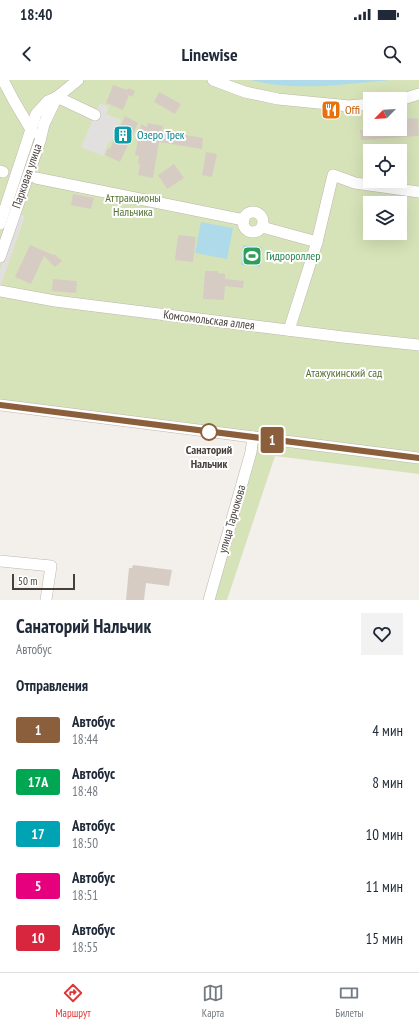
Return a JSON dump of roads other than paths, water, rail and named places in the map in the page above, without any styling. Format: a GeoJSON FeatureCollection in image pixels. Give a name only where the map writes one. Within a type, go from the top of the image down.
{"type":"FeatureCollection","features":[{"type":"Feature","properties":{"kind":"street"},"geometry":{"type":"LineString","coordinates":[[3,80],[30,130],[40,141]]}},
{"type":"Feature","properties":{"kind":"street","name":"Парковая улица"},"geometry":{"type":"LineString","coordinates":[[0,224],[36,114],[48,100],[57,97],[78,80]]}},
{"type":"Feature","properties":{"kind":"street"},"geometry":{"type":"LineString","coordinates":[[213,80],[245,92],[278,99],[349,106],[363,105]]}},
{"type":"Feature","properties":{"kind":"street"},"geometry":{"type":"LineString","coordinates":[[407,98],[419,94]]}},
{"type":"Feature","properties":{"kind":"street"},"geometry":{"type":"LineString","coordinates":[[57,97],[95,115]]}},
{"type":"Feature","properties":{"kind":"street","name":"Парковая улица"},"geometry":{"type":"LineString","coordinates":[[0,257],[40,141],[44,124],[57,97]]}},
{"type":"Feature","properties":{"kind":"street"},"geometry":{"type":"LineString","coordinates":[[289,330],[317,242],[333,175],[355,183],[419,192]]}},
{"type":"Feature","properties":{"kind":"street"},"geometry":{"type":"LineString","coordinates":[[36,178],[244,220],[245,227],[250,231],[256,231],[262,227],[317,242]]}},
{"type":"Feature","properties":{"kind":"street","name":"Комсомольская аллея"},"geometry":{"type":"LineString","coordinates":[[0,291],[55,301],[343,337],[419,344]]}},
{"type":"Feature","properties":{"kind":"street"},"geometry":{"type":"LineString","coordinates":[[0,406],[419,458]]}},
{"type":"Feature","properties":{"kind":"street","name":"улица Тарчокова"},"geometry":{"type":"LineString","coordinates":[[209,600],[251,452],[253,438]]}},
{"type":"Feature","properties":{"kind":"street"},"geometry":{"type":"LineString","coordinates":[[0,561],[51,566],[46,600]]}},
{"type":"Feature","properties":{"kind":"water"},"geometry":{"type":"Polygon","coordinates":[[[251,80],[390,80],[338,85],[284,86],[251,80]]]}},
{"type":"Feature","properties":{"kind":"water"},"geometry":{"type":"Polygon","coordinates":[[[201,222],[233,228],[227,259],[195,253],[201,222]]]}},
{"type":"Feature","properties":{"kind":"water","name":"Гидророллер"},"geometry":{"type":"Polygon","coordinates":[[[243,245],[262,247],[260,267],[241,265],[243,245]]]}},
{"type":"Feature","properties":{"kind":"place","name":"Offi"},"geometry":{"type":"Point","coordinates":[331,110]}},
{"type":"Feature","properties":{"kind":"place","name":"Озеро Трек"},"geometry":{"type":"Point","coordinates":[123,135]}},
{"type":"Feature","properties":{"kind":"place","name":"Гидророллер"},"geometry":{"type":"Point","coordinates":[252,256]}},
{"type":"Feature","properties":{"kind":"place","name":"Санаторий Нальчик"},"geometry":{"type":"Point","coordinates":[209,432]}},
{"type":"Feature","properties":{"kind":"park label","name":"Аттракционы Нальчика"},"geometry":{"type":"Point","coordinates":[133,205]}},
{"type":"Feature","properties":{"kind":"park label","name":"Атажукинский сад"},"geometry":{"type":"Point","coordinates":[344,373]}}]}
